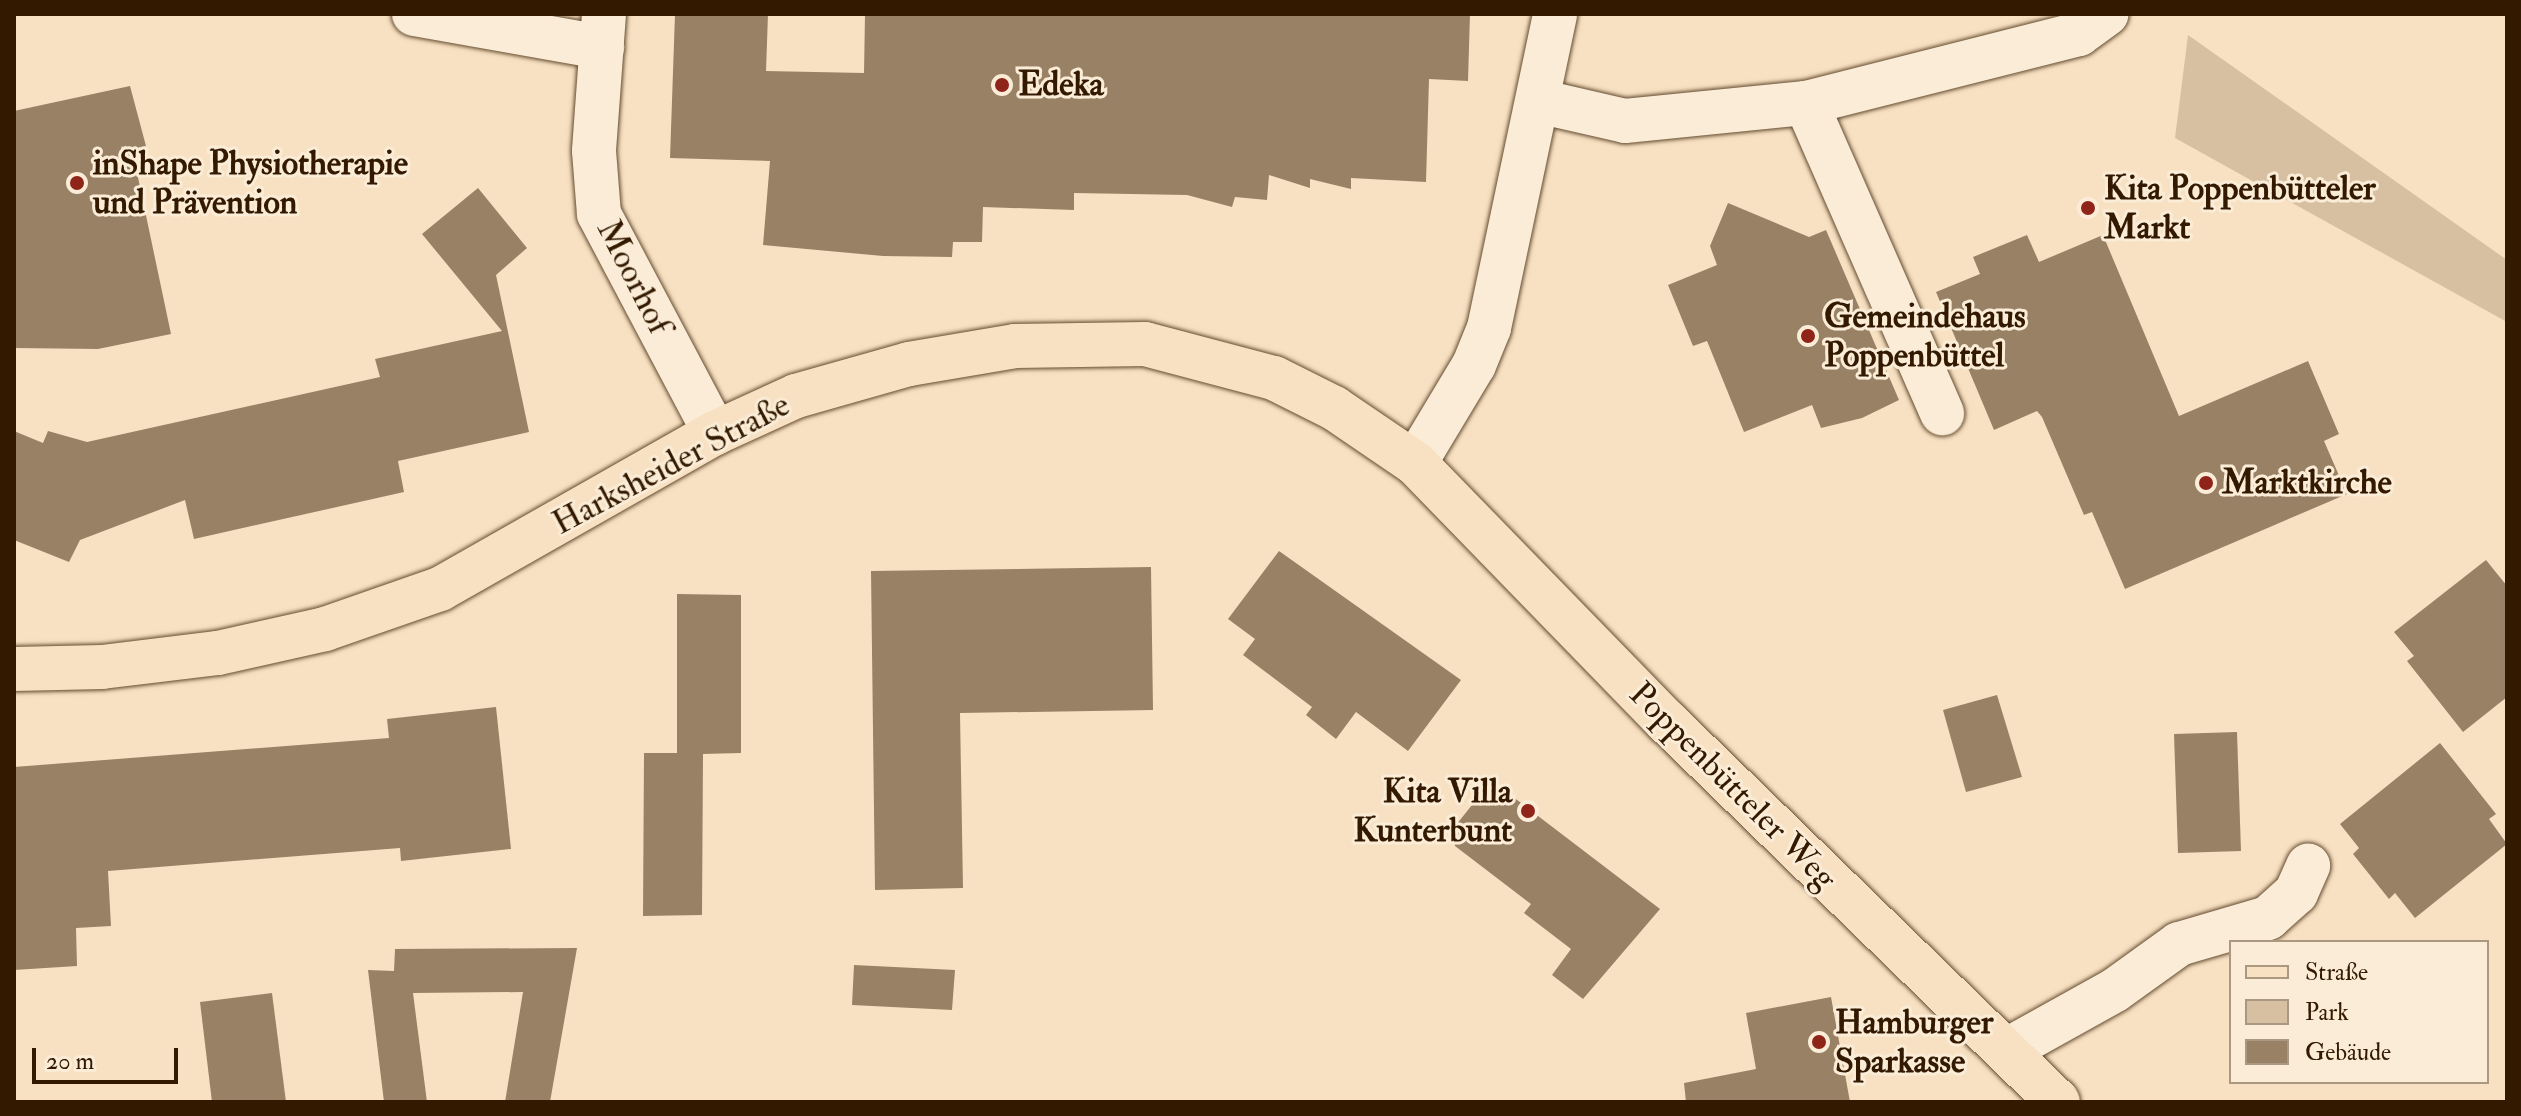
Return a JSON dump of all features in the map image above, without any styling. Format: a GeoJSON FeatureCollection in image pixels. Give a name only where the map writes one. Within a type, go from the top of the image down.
{"type":"FeatureCollection","features":[{"type":"Feature","properties":{"kind":"main road","name":"Harksheider Straße"},"geometry":{"type":"LineString","coordinates":[[14,669],[102,667],[218,653],[325,629],[440,589],[715,433],[796,396],[909,364],[1015,346],[1132,343],[1274,378],[1334,408],[1415,463]]}},
{"type":"Feature","properties":{"kind":"main road","name":"Poppenbütteler Weg"},"geometry":{"type":"LineString","coordinates":[[1415,463],[1667,722],[2009,1049],[2058,1102]]}},
{"type":"Feature","properties":{"kind":"street"},"geometry":{"type":"LineString","coordinates":[[414,14],[603,30]]}},
{"type":"Feature","properties":{"kind":"street"},"geometry":{"type":"LineString","coordinates":[[1415,463],[1474,365],[1489,328],[1555,14]]}},
{"type":"Feature","properties":{"kind":"street"},"geometry":{"type":"LineString","coordinates":[[1538,101],[1625,121],[1806,103],[2079,34],[2107,14]]}},
{"type":"Feature","properties":{"kind":"street","name":"Moorhof"},"geometry":{"type":"LineString","coordinates":[[603,30],[594,151],[599,214],[715,433]]}},
{"type":"Feature","properties":{"kind":"street"},"geometry":{"type":"LineString","coordinates":[[1806,103],[1942,413]]}},
{"type":"Feature","properties":{"kind":"street"},"geometry":{"type":"LineString","coordinates":[[2009,1049],[2115,990],[2179,944],[2268,918],[2296,893],[2308,866]]}},
{"type":"Feature","properties":{"kind":"green space"},"geometry":{"type":"Polygon","coordinates":[[[2188,35],[2507,260],[2507,322],[2175,138],[2188,35]]]}},
{"type":"Feature","properties":{"kind":"building"},"geometry":{"type":"Polygon","coordinates":[[[675,14],[768,14],[766,71],[864,73],[865,14],[1470,14],[1468,81],[1429,79],[1426,182],[1351,178],[1351,189],[1310,179],[1310,188],[1269,175],[1267,200],[1235,197],[1232,207],[1187,195],[1074,193],[1074,210],[983,207],[982,242],[953,242],[952,257],[883,256],[763,245],[770,161],[670,158],[675,14]]]}},
{"type":"Feature","properties":{"kind":"building","name":"inShape Physiotherapie und Prävention"},"geometry":{"type":"Polygon","coordinates":[[[130,86],[146,146],[132,149],[171,334],[98,349],[14,348],[14,111],[130,86]]]}},
{"type":"Feature","properties":{"kind":"building"},"geometry":{"type":"Polygon","coordinates":[[[478,188],[527,248],[496,275],[529,432],[398,461],[404,492],[194,539],[185,500],[80,540],[69,562],[14,540],[14,431],[43,443],[48,431],[87,442],[380,377],[375,359],[502,331],[422,234],[478,188]]]}},
{"type":"Feature","properties":{"kind":"building","name":"Gemeindehaus Poppenbüttel"},"geometry":{"type":"Polygon","coordinates":[[[1728,203],[1809,237],[1826,230],[1899,400],[1862,418],[1821,428],[1812,405],[1744,432],[1707,341],[1693,346],[1668,285],[1717,265],[1710,246],[1728,203]]]}},
{"type":"Feature","properties":{"kind":"building"},"geometry":{"type":"Polygon","coordinates":[[[2027,235],[2039,262],[2103,235],[2179,416],[2308,361],[2339,434],[2324,441],[2347,494],[2125,589],[2092,512],[2084,515],[2042,417],[2037,411],[1994,430],[1936,292],[1980,274],[1973,257],[2027,235]]]}},
{"type":"Feature","properties":{"kind":"building"},"geometry":{"type":"Polygon","coordinates":[[[1279,551],[1461,680],[1408,751],[1356,712],[1336,739],[1306,715],[1312,707],[1243,655],[1255,639],[1228,619],[1279,551]]]}},
{"type":"Feature","properties":{"kind":"building"},"geometry":{"type":"Polygon","coordinates":[[[2486,560],[2507,586],[2507,697],[2463,732],[2407,661],[2414,656],[2394,632],[2486,560]]]}},
{"type":"Feature","properties":{"kind":"building"},"geometry":{"type":"Polygon","coordinates":[[[1151,567],[1153,710],[960,713],[963,888],[875,890],[871,571],[1151,567]]]}},
{"type":"Feature","properties":{"kind":"building"},"geometry":{"type":"Polygon","coordinates":[[[677,594],[741,595],[741,753],[703,754],[702,915],[643,916],[644,753],[677,753],[677,594]]]}},
{"type":"Feature","properties":{"kind":"building"},"geometry":{"type":"Polygon","coordinates":[[[1997,695],[2022,777],[1966,792],[1943,710],[1997,695]]]}},
{"type":"Feature","properties":{"kind":"building"},"geometry":{"type":"Polygon","coordinates":[[[496,707],[511,849],[401,861],[400,848],[108,871],[111,926],[76,928],[77,966],[14,970],[14,767],[389,738],[387,719],[496,707]]]}},
{"type":"Feature","properties":{"kind":"building"},"geometry":{"type":"Polygon","coordinates":[[[2237,732],[2241,851],[2178,853],[2174,734],[2237,732]]]}},
{"type":"Feature","properties":{"kind":"building"},"geometry":{"type":"Polygon","coordinates":[[[2440,743],[2496,814],[2489,819],[2507,844],[2415,918],[2395,893],[2389,899],[2353,854],[2359,848],[2340,824],[2440,743]]]}},
{"type":"Feature","properties":{"kind":"building"},"geometry":{"type":"Polygon","coordinates":[[[1500,787],[1660,909],[1583,999],[1552,975],[1571,949],[1524,913],[1531,904],[1455,846],[1452,830],[1484,790],[1500,787]]]}},
{"type":"Feature","properties":{"kind":"building"},"geometry":{"type":"Polygon","coordinates":[[[577,948],[550,1102],[505,1102],[523,992],[413,993],[427,1102],[384,1102],[368,970],[394,971],[395,949],[577,948]]]}},
{"type":"Feature","properties":{"kind":"building"},"geometry":{"type":"Polygon","coordinates":[[[854,965],[955,970],[952,1010],[852,1005],[854,965]]]}},
{"type":"Feature","properties":{"kind":"building"},"geometry":{"type":"Polygon","coordinates":[[[272,993],[286,1102],[212,1102],[200,1002],[272,993]]]}},
{"type":"Feature","properties":{"kind":"building"},"geometry":{"type":"Polygon","coordinates":[[[1831,997],[1850,1102],[1686,1102],[1684,1083],[1756,1069],[1746,1013],[1831,997]]]}},
{"type":"Feature","properties":{"kind":"place","name":"Edeka"},"geometry":{"type":"Point","coordinates":[1002,85]}},
{"type":"Feature","properties":{"kind":"place","name":"inShape Physiotherapie und Prävention"},"geometry":{"type":"Point","coordinates":[77,183]}},
{"type":"Feature","properties":{"kind":"place","name":"Kita Poppenbütteler Markt"},"geometry":{"type":"Point","coordinates":[2088,208]}},
{"type":"Feature","properties":{"kind":"place","name":"Gemeindehaus Poppenbüttel"},"geometry":{"type":"Point","coordinates":[1808,336]}},
{"type":"Feature","properties":{"kind":"place","name":"Marktkirche"},"geometry":{"type":"Point","coordinates":[2206,483]}},
{"type":"Feature","properties":{"kind":"place","name":"Kita Villa Kunterbunt"},"geometry":{"type":"Point","coordinates":[1528,811]}},
{"type":"Feature","properties":{"kind":"place","name":"Hamburger Sparkasse"},"geometry":{"type":"Point","coordinates":[1819,1042]}}]}
